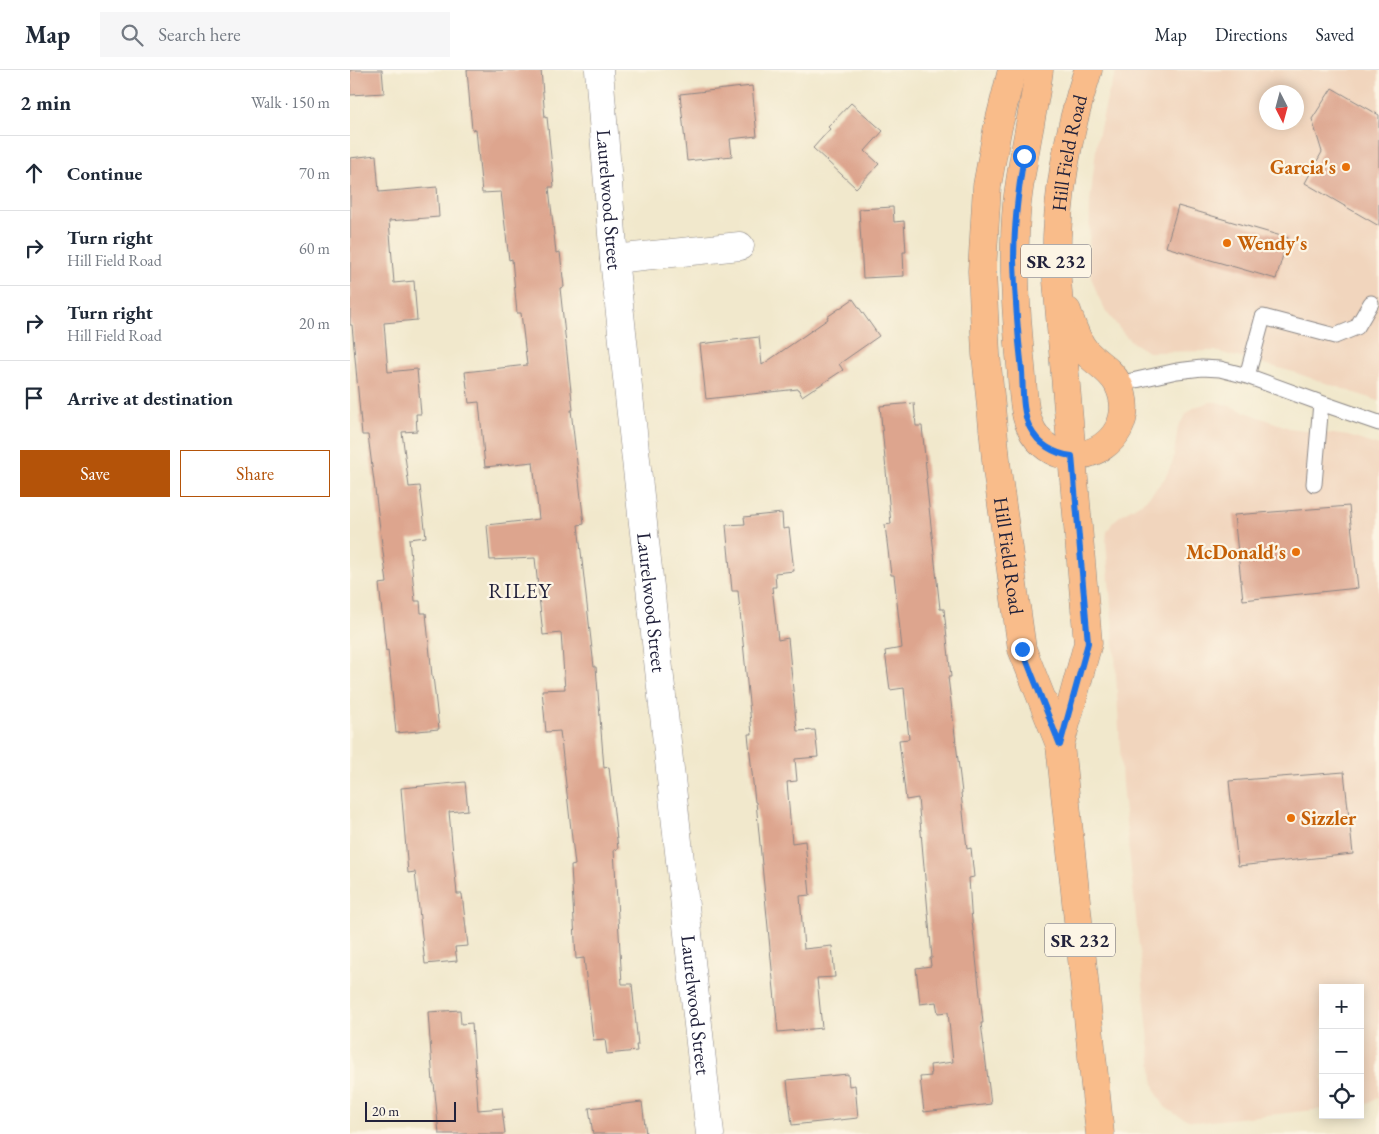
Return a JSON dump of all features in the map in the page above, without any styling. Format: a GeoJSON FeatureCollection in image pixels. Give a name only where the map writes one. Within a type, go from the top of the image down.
{"type":"FeatureCollection","features":[{"type":"Feature","properties":{"kind":"main road","name":"Hill Field Road"},"geometry":{"type":"LineString","coordinates":[[1012,70],[997,131],[987,186],[982,271],[986,354],[997,470],[1022,649],[1060,745]]}},
{"type":"Feature","properties":{"kind":"main road"},"geometry":{"type":"LineString","coordinates":[[1039,70],[1017,205],[1014,261],[1026,415],[1034,435],[1048,448],[1056,453],[1078,456],[1097,451],[1109,442],[1120,426],[1124,409],[1121,392],[1112,374],[1098,364],[1083,348],[1071,323],[1057,281]]}},
{"type":"Feature","properties":{"kind":"main road","name":"Hill Field Road"},"geometry":{"type":"LineString","coordinates":[[1060,745],[1088,643],[1057,281],[1057,232],[1062,182],[1074,119],[1088,70]]}},
{"type":"Feature","properties":{"kind":"main road","name":"SR 232"},"geometry":{"type":"LineString","coordinates":[[1060,745],[1100,1134]]}},
{"type":"Feature","properties":{"kind":"street","name":"Laurelwood Street"},"geometry":{"type":"LineString","coordinates":[[599,70],[614,260],[710,1134]]}},
{"type":"Feature","properties":{"kind":"street"},"geometry":{"type":"LineString","coordinates":[[614,260],[740,246]]}},
{"type":"Feature","properties":{"kind":"lane"},"geometry":{"type":"LineString","coordinates":[[1247,376],[1263,317],[1335,336],[1357,327],[1371,303]]}},
{"type":"Feature","properties":{"kind":"lane"},"geometry":{"type":"LineString","coordinates":[[1118,384],[1177,371],[1202,368],[1220,369],[1247,376],[1379,422]]}},
{"type":"Feature","properties":{"kind":"lane"},"geometry":{"type":"LineString","coordinates":[[1314,484],[1321,403]]}},
{"type":"Feature","properties":{"kind":"shaded area"},"geometry":{"type":"Polygon","coordinates":[[[1117,70],[1379,70],[1379,401],[1290,371],[1215,351],[1148,352],[1132,342],[1105,310],[1091,277],[1089,252],[1090,202],[1097,141],[1108,95],[1117,70]]]}},
{"type":"Feature","properties":{"kind":"shaded area"},"geometry":{"type":"Polygon","coordinates":[[[1216,402],[1289,428],[1348,436],[1379,446],[1379,1097],[1370,1103],[1364,1104],[1364,984],[1319,984],[1319,1109],[1201,1122],[1178,1116],[1165,1107],[1156,1092],[1153,1079],[1122,784],[1115,655],[1106,542],[1107,532],[1113,522],[1146,500],[1165,478],[1173,461],[1178,427],[1186,414],[1195,407],[1216,402]]]}},
{"type":"Feature","properties":{"kind":"building"},"geometry":{"type":"Polygon","coordinates":[[[350,70],[382,70],[384,93],[350,95],[350,70]]]}},
{"type":"Feature","properties":{"kind":"building"},"geometry":{"type":"Polygon","coordinates":[[[467,70],[541,70],[554,187],[549,187],[556,253],[560,252],[564,287],[560,288],[584,524],[578,525],[594,667],[596,667],[604,768],[609,767],[618,849],[614,850],[622,984],[632,984],[637,1051],[607,1054],[605,1039],[593,1040],[584,958],[576,959],[571,866],[575,865],[560,731],[546,732],[542,690],[565,689],[561,633],[543,635],[535,558],[490,560],[487,525],[539,519],[533,462],[485,467],[479,402],[469,403],[465,372],[527,365],[521,313],[517,313],[512,259],[509,260],[501,192],[482,193],[476,129],[472,130],[467,70]]]}},
{"type":"Feature","properties":{"kind":"building"},"geometry":{"type":"Polygon","coordinates":[[[752,86],[757,136],[730,139],[732,156],[687,161],[680,94],[752,86]]]}},
{"type":"Feature","properties":{"kind":"building","name":"Garcia's"},"geometry":{"type":"Polygon","coordinates":[[[1332,88],[1379,115],[1379,226],[1305,183],[1322,152],[1312,119],[1332,88]]]}},
{"type":"Feature","properties":{"kind":"building"},"geometry":{"type":"Polygon","coordinates":[[[851,103],[883,131],[865,151],[879,164],[856,188],[813,148],[830,129],[828,127],[851,103]]]}},
{"type":"Feature","properties":{"kind":"building"},"geometry":{"type":"Polygon","coordinates":[[[376,155],[379,192],[437,187],[439,217],[389,221],[394,283],[414,281],[417,320],[384,323],[388,372],[417,369],[421,414],[416,414],[417,431],[402,432],[409,487],[420,486],[426,537],[409,539],[415,601],[420,601],[421,613],[426,613],[439,729],[396,733],[379,584],[387,583],[368,435],[362,435],[352,325],[350,325],[350,158],[376,155]]]}},
{"type":"Feature","properties":{"kind":"building","name":"Wendy's"},"geometry":{"type":"Polygon","coordinates":[[[1178,206],[1288,238],[1276,279],[1166,247],[1178,206]]]}},
{"type":"Feature","properties":{"kind":"building"},"geometry":{"type":"Polygon","coordinates":[[[893,207],[894,222],[904,221],[906,252],[903,252],[904,276],[863,278],[859,209],[893,207]]]}},
{"type":"Feature","properties":{"kind":"building"},"geometry":{"type":"Polygon","coordinates":[[[853,299],[879,336],[839,364],[843,370],[802,396],[798,389],[706,399],[700,344],[759,337],[762,365],[828,319],[827,317],[853,299]]]}},
{"type":"Feature","properties":{"kind":"building"},"geometry":{"type":"Polygon","coordinates":[[[914,403],[916,426],[922,426],[940,609],[944,609],[951,677],[948,677],[967,849],[971,848],[974,877],[969,878],[971,911],[983,1023],[981,1023],[991,1104],[924,1112],[920,1077],[931,1076],[930,1065],[953,1062],[948,1012],[938,1013],[936,1002],[920,1004],[916,968],[931,966],[930,958],[932,958],[918,798],[906,800],[899,740],[909,739],[904,688],[890,690],[885,651],[902,648],[894,575],[891,575],[885,525],[891,524],[880,406],[914,403]]]}},
{"type":"Feature","properties":{"kind":"building","name":"McDonald's"},"geometry":{"type":"Polygon","coordinates":[[[1349,506],[1358,588],[1243,600],[1234,515],[1349,506]]]}},
{"type":"Feature","properties":{"kind":"building"},"geometry":{"type":"Polygon","coordinates":[[[782,513],[783,529],[789,528],[794,571],[775,573],[776,587],[772,587],[778,640],[788,638],[797,731],[815,730],[818,757],[795,759],[797,781],[787,782],[792,843],[805,841],[810,895],[800,896],[804,949],[832,946],[835,977],[817,978],[822,1028],[778,1032],[748,734],[752,734],[738,591],[732,591],[726,525],[745,524],[744,517],[782,513]]]}},
{"type":"Feature","properties":{"kind":"building","name":"Sizzler"},"geometry":{"type":"Polygon","coordinates":[[[1344,772],[1353,854],[1238,866],[1229,781],[1344,772]]]}},
{"type":"Feature","properties":{"kind":"building"},"geometry":{"type":"Polygon","coordinates":[[[465,782],[468,810],[449,812],[457,894],[462,894],[468,946],[455,947],[457,961],[425,964],[415,872],[408,873],[401,788],[465,782]]]}},
{"type":"Feature","properties":{"kind":"building"},"geometry":{"type":"Polygon","coordinates":[[[460,1010],[461,1024],[472,1023],[478,1110],[502,1108],[505,1134],[439,1134],[428,1012],[460,1010]]]}},
{"type":"Feature","properties":{"kind":"building"},"geometry":{"type":"Polygon","coordinates":[[[848,1074],[849,1086],[855,1085],[858,1118],[792,1125],[787,1080],[848,1074]]]}},
{"type":"Feature","properties":{"kind":"building"},"geometry":{"type":"Polygon","coordinates":[[[642,1102],[646,1134],[593,1134],[589,1108],[642,1102]]]}},
{"type":"Feature","properties":{"kind":"place","name":"Garcia's"},"geometry":{"type":"Point","coordinates":[1346,167]}},
{"type":"Feature","properties":{"kind":"place","name":"Wendy's"},"geometry":{"type":"Point","coordinates":[1227,243]}},
{"type":"Feature","properties":{"kind":"place","name":"McDonald's"},"geometry":{"type":"Point","coordinates":[1296,552]}},
{"type":"Feature","properties":{"kind":"place","name":"Sizzler"},"geometry":{"type":"Point","coordinates":[1291,818]}},
{"type":"Feature","properties":{"kind":"district","name":"RILEY"},"geometry":{"type":"Point","coordinates":[520,590]}},
{"type":"Feature","properties":{"kind":"route"},"geometry":{"type":"LineString","coordinates":[[1022,649],[1060,745],[1088,643],[1072,456],[1056,453],[1043,445],[1031,430],[1026,415],[1015,295],[1014,261],[1017,205],[1024,156]]}}]}
